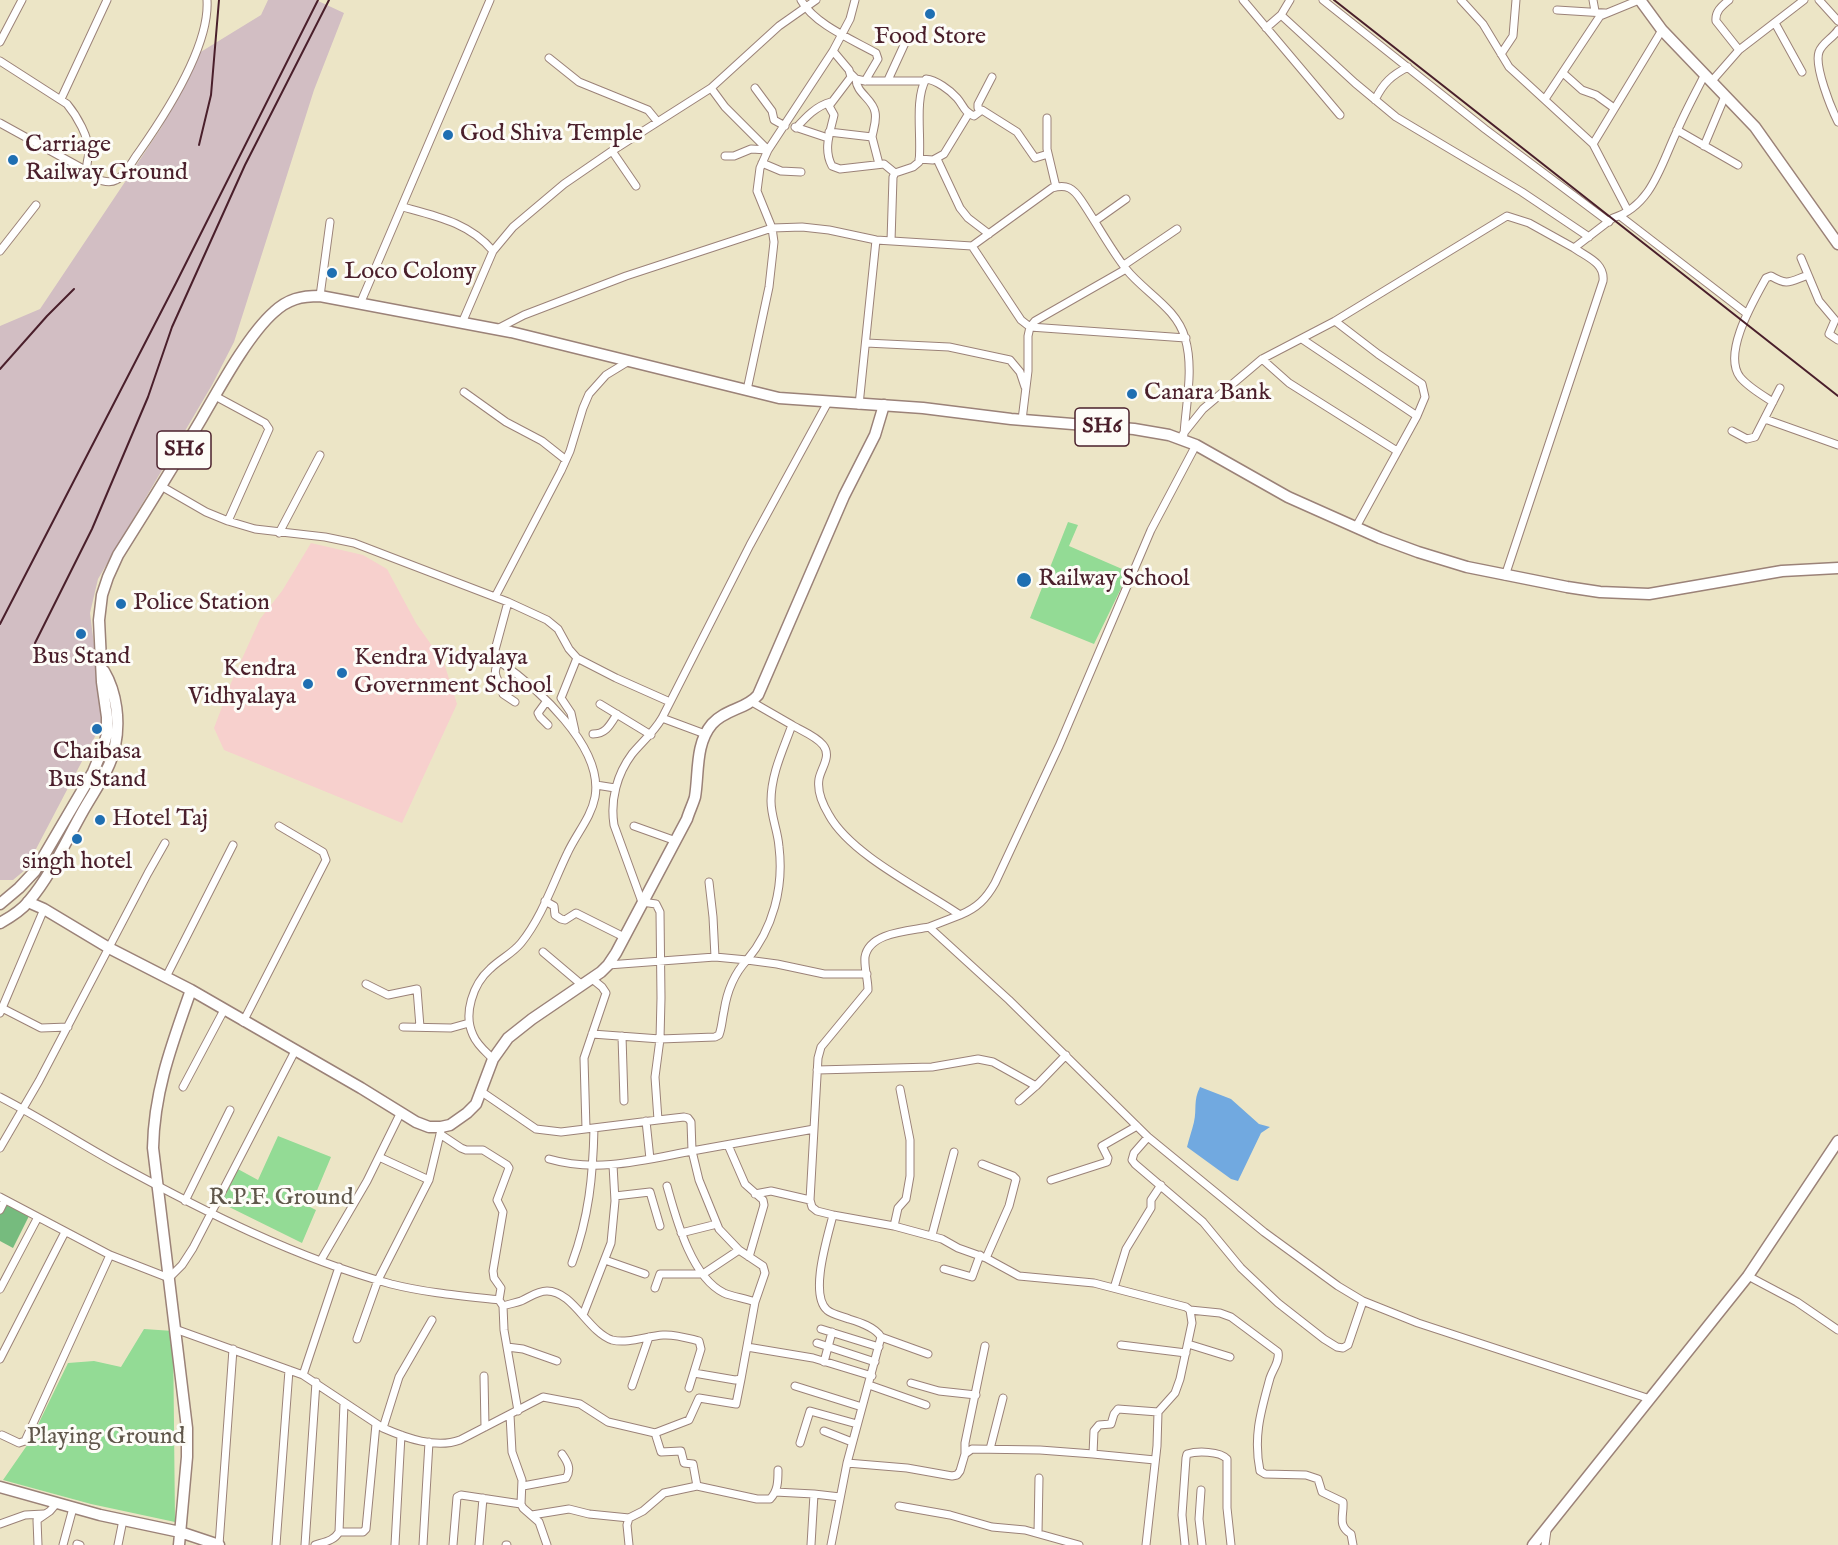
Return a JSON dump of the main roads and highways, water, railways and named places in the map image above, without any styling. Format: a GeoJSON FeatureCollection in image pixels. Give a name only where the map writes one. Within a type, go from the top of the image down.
{"type":"FeatureCollection","features":[{"type":"Feature","properties":{"kind":"main road"},"geometry":{"type":"LineString","coordinates":[[1639,0],[1662,30],[1755,127],[1838,244]]}},
{"type":"Feature","properties":{"kind":"main road","name":"SH6"},"geometry":{"type":"LineString","coordinates":[[0,904],[35,871],[93,772],[107,734],[99,620],[102,595],[118,555],[239,358],[272,313],[286,302],[302,296],[320,296],[496,329],[779,398],[922,408],[1022,420],[1134,429],[1182,436],[1288,497],[1356,527],[1418,552],[1505,576],[1600,592],[1638,594],[1679,590],[1782,571],[1838,568]]}},
{"type":"Feature","properties":{"kind":"main road"},"geometry":{"type":"LineString","coordinates":[[28,902],[44,909],[109,948],[191,990],[416,1122],[441,1131],[476,1104],[499,1050],[518,1030],[608,965],[676,840],[694,799],[699,753],[705,734],[711,724],[722,715],[752,702],[758,695],[844,496],[874,435],[884,405]]}},
{"type":"Feature","properties":{"kind":"main road","name":"SH6"},"geometry":{"type":"LineString","coordinates":[[0,923],[15,915],[28,902],[48,872],[106,770],[115,749],[117,714],[111,685],[103,668]]}},
{"type":"Feature","properties":{"kind":"main road"},"geometry":{"type":"LineString","coordinates":[[179,1545],[187,1457],[187,1428],[153,1148],[156,1108],[170,1048],[191,990]]}},
{"type":"Feature","properties":{"kind":"main road"},"geometry":{"type":"LineString","coordinates":[[1533,1545],[1748,1276],[1838,1141]]}},
{"type":"Feature","properties":{"kind":"main road"},"geometry":{"type":"LineString","coordinates":[[0,1487],[56,1504],[180,1532],[219,1545]]}},
{"type":"Feature","properties":{"kind":"water"},"geometry":{"type":"Polygon","coordinates":[[[1200,1087],[1231,1099],[1259,1124],[1270,1127],[1261,1133],[1238,1181],[1231,1179],[1187,1147],[1200,1087]]]}},
{"type":"Feature","properties":{"kind":"railway"},"geometry":{"type":"LineString","coordinates":[[199,145],[211,95],[219,0]]}},
{"type":"Feature","properties":{"kind":"railway"},"geometry":{"type":"LineString","coordinates":[[0,624],[176,283],[318,0]]}},
{"type":"Feature","properties":{"kind":"railway"},"geometry":{"type":"LineString","coordinates":[[35,643],[92,529],[148,397],[172,327],[245,165],[329,0]]}},
{"type":"Feature","properties":{"kind":"railway"},"geometry":{"type":"LineString","coordinates":[[1334,0],[1838,396]]}},
{"type":"Feature","properties":{"kind":"railway"},"geometry":{"type":"LineString","coordinates":[[0,369],[74,289]]}},
{"type":"Feature","properties":{"kind":"place","name":"Food Store"},"geometry":{"type":"Point","coordinates":[930,14]}},
{"type":"Feature","properties":{"kind":"place","name":"God Shiva Temple"},"geometry":{"type":"Point","coordinates":[448,135]}},
{"type":"Feature","properties":{"kind":"place","name":"Carriage Railway Ground"},"geometry":{"type":"Point","coordinates":[13,160]}},
{"type":"Feature","properties":{"kind":"place","name":"Loco Colony"},"geometry":{"type":"Point","coordinates":[332,273]}},
{"type":"Feature","properties":{"kind":"place","name":"Canara Bank"},"geometry":{"type":"Point","coordinates":[1132,394]}},
{"type":"Feature","properties":{"kind":"place","name":"Railway School"},"geometry":{"type":"Point","coordinates":[1024,580]}},
{"type":"Feature","properties":{"kind":"place","name":"Police Station"},"geometry":{"type":"Point","coordinates":[121,604]}},
{"type":"Feature","properties":{"kind":"place","name":"Bus Stand"},"geometry":{"type":"Point","coordinates":[81,634]}},
{"type":"Feature","properties":{"kind":"place","name":"Kendra Vidyalaya Government School"},"geometry":{"type":"Point","coordinates":[342,673]}},
{"type":"Feature","properties":{"kind":"place","name":"Kendra Vidhyalaya"},"geometry":{"type":"Point","coordinates":[308,684]}},
{"type":"Feature","properties":{"kind":"place","name":"Chaibasa Bus Stand"},"geometry":{"type":"Point","coordinates":[97,729]}},
{"type":"Feature","properties":{"kind":"place","name":"Hotel Taj"},"geometry":{"type":"Point","coordinates":[100,820]}},
{"type":"Feature","properties":{"kind":"place","name":"singh hotel"},"geometry":{"type":"Point","coordinates":[77,839]}},
{"type":"Feature","properties":{"kind":"park label","name":"R.P.F. Ground"},"geometry":{"type":"Point","coordinates":[281,1199]}},
{"type":"Feature","properties":{"kind":"park label","name":"Playing Ground"},"geometry":{"type":"Point","coordinates":[106,1438]}}]}
